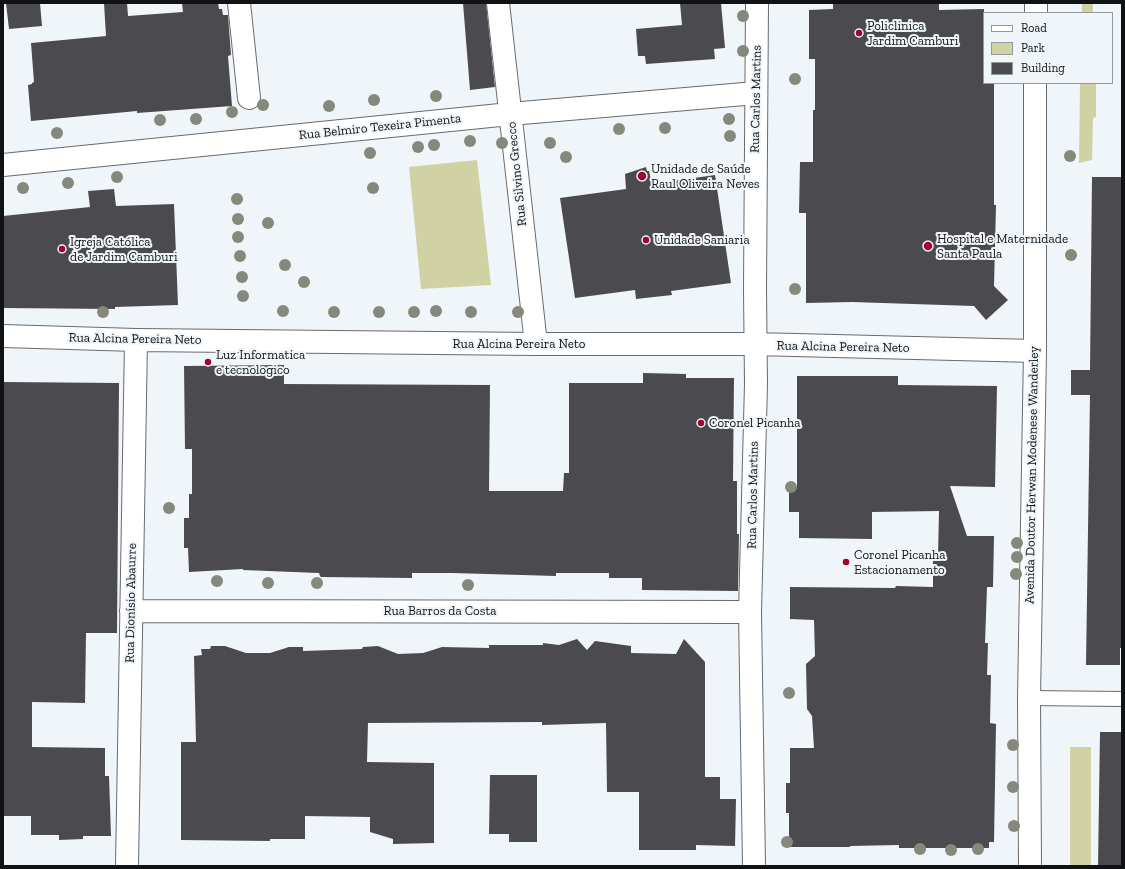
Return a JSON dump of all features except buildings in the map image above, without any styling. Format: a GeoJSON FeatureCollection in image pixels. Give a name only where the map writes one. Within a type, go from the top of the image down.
{"type":"FeatureCollection","features":[{"type":"Feature","properties":{"kind":"street"},"geometry":{"type":"LineString","coordinates":[[239,3],[249,98]]}},
{"type":"Feature","properties":{"kind":"street","name":"Rua Silvino Grecco"},"geometry":{"type":"LineString","coordinates":[[498,3],[536,344]]}},
{"type":"Feature","properties":{"kind":"street","name":"Rua Carlos Martins"},"geometry":{"type":"LineString","coordinates":[[754,866],[750,612],[756,384],[757,3]]}},
{"type":"Feature","properties":{"kind":"street","name":"Avenida Doutor Herwan Modenese Wanderley"},"geometry":{"type":"LineString","coordinates":[[1030,866],[1029,698],[1034,351],[1035,84]]}},
{"type":"Feature","properties":{"kind":"street","name":"Rua Belmiro Texeira Pimenta"},"geometry":{"type":"LineString","coordinates":[[3,165],[510,114],[756,93]]}},
{"type":"Feature","properties":{"kind":"street","name":"Rua Alcina Pereira Neto"},"geometry":{"type":"LineString","coordinates":[[3,336],[136,340],[536,344],[755,344],[1034,351]]}},
{"type":"Feature","properties":{"kind":"street","name":"Rua Dionísio Abaurre"},"geometry":{"type":"LineString","coordinates":[[127,866],[136,340]]}},
{"type":"Feature","properties":{"kind":"street","name":"Rua Barros da Costa"},"geometry":{"type":"LineString","coordinates":[[131,611],[750,612]]}},
{"type":"Feature","properties":{"kind":"lane"},"geometry":{"type":"LineString","coordinates":[[1029,698],[1122,699]]}},
{"type":"Feature","properties":{"kind":"green space"},"geometry":{"type":"Polygon","coordinates":[[[1082,3],[1093,3],[1093,12],[1082,12],[1082,3]]]}},
{"type":"Feature","properties":{"kind":"green space"},"geometry":{"type":"Polygon","coordinates":[[[1080,84],[1096,84],[1096,117],[1093,118],[1092,160],[1079,163],[1080,84]]]}},
{"type":"Feature","properties":{"kind":"green space"},"geometry":{"type":"Polygon","coordinates":[[[477,160],[491,285],[421,289],[409,167],[477,160]]]}},
{"type":"Feature","properties":{"kind":"green space"},"geometry":{"type":"Polygon","coordinates":[[[1070,747],[1091,747],[1091,866],[1070,866],[1070,747]]]}},
{"type":"Feature","properties":{"kind":"place","name":"Policlinica Jardim Camburi"},"geometry":{"type":"Point","coordinates":[859,33]}},
{"type":"Feature","properties":{"kind":"place","name":"Unidade de Saúde Raul Oliveira Neves"},"geometry":{"type":"Point","coordinates":[642,176]}},
{"type":"Feature","properties":{"kind":"place","name":"Unidade Saniaria"},"geometry":{"type":"Point","coordinates":[646,240]}},
{"type":"Feature","properties":{"kind":"place","name":"Hospital e Maternidade Santa Paula"},"geometry":{"type":"Point","coordinates":[928,246]}},
{"type":"Feature","properties":{"kind":"place","name":"Igreja Católica de Jardim Camburi"},"geometry":{"type":"Point","coordinates":[62,249]}},
{"type":"Feature","properties":{"kind":"place","name":"Luz Informatica e tecnologico"},"geometry":{"type":"Point","coordinates":[208,362]}},
{"type":"Feature","properties":{"kind":"place","name":"Coronel Picanha"},"geometry":{"type":"Point","coordinates":[701,423]}},
{"type":"Feature","properties":{"kind":"place","name":"Coronel Picanha Estacionamento"},"geometry":{"type":"Point","coordinates":[846,562]}}]}
